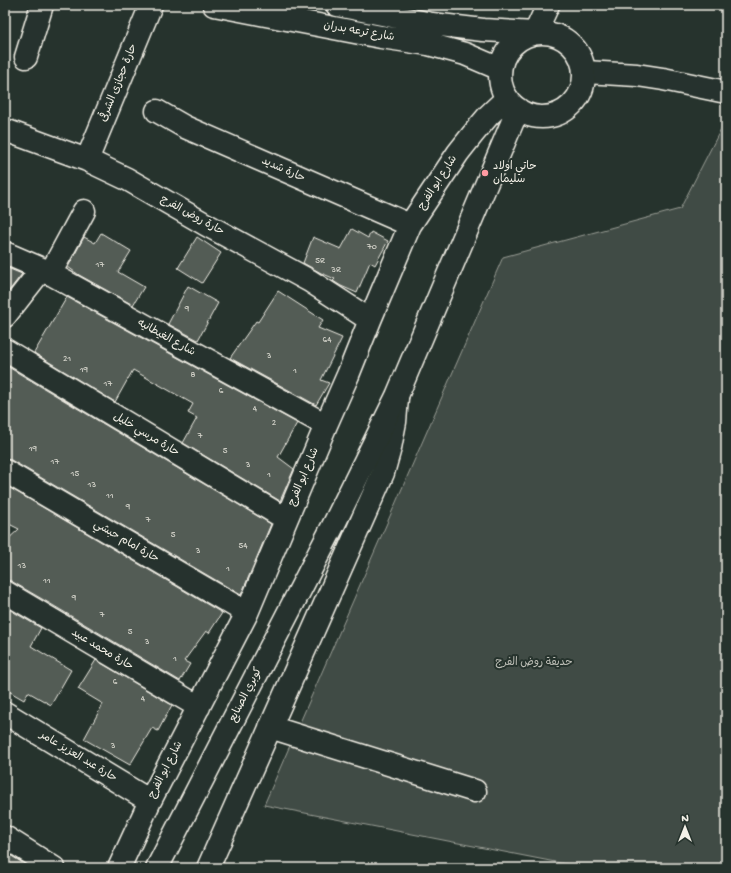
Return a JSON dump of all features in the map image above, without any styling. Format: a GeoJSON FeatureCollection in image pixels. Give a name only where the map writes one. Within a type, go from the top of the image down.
{"type":"FeatureCollection","features":[{"type":"Feature","properties":{"kind":"street"},"geometry":{"type":"LineString","coordinates":[[26,57],[42,5]]}},
{"type":"Feature","properties":{"kind":"street","name":"حارة حجازى الشرقى"},"geometry":{"type":"LineString","coordinates":[[87,160],[151,5]]}},
{"type":"Feature","properties":{"kind":"street","name":"شارع ترعه بدران"},"geometry":{"type":"LineString","coordinates":[[214,5],[381,37],[428,44],[465,54],[500,69]]}},
{"type":"Feature","properties":{"kind":"street","name":"شارع ترعه بدران"},"geometry":{"type":"LineString","coordinates":[[337,5],[383,9],[432,24],[483,30],[535,33]]}},
{"type":"Feature","properties":{"kind":"street"},"geometry":{"type":"LineString","coordinates":[[535,33],[548,5]]}},
{"type":"Feature","properties":{"kind":"street"},"geometry":{"type":"LineString","coordinates":[[535,33],[552,34],[562,37],[571,43],[578,51],[585,72],[584,85],[578,98],[569,108],[557,114],[544,117],[530,115],[512,104],[502,89],[500,80],[500,69],[504,57],[511,46],[522,37],[535,33]]}},
{"type":"Feature","properties":{"kind":"street"},"geometry":{"type":"LineString","coordinates":[[585,72],[637,75],[726,92]]}},
{"type":"Feature","properties":{"kind":"street"},"geometry":{"type":"LineString","coordinates":[[208,868],[383,473],[395,422],[397,396],[512,104]]}},
{"type":"Feature","properties":{"kind":"street","name":"شارع ابو الفرج"},"geometry":{"type":"LineString","coordinates":[[118,868],[150,801],[247,613],[410,225],[458,153],[489,115],[512,104]]}},
{"type":"Feature","properties":{"kind":"street","name":"حارة شديد"},"geometry":{"type":"LineString","coordinates":[[157,111],[185,127],[410,225]]}},
{"type":"Feature","properties":{"kind":"street","name":"حارة روض الفرج"},"geometry":{"type":"LineString","coordinates":[[5,130],[87,160],[127,179],[205,224],[310,281],[370,320]]}},
{"type":"Feature","properties":{"kind":"street"},"geometry":{"type":"LineString","coordinates":[[5,316],[46,271],[84,212]]}},
{"type":"Feature","properties":{"kind":"street","name":"شارع الغيطانيه"},"geometry":{"type":"LineString","coordinates":[[5,253],[46,271],[326,425]]}},
{"type":"Feature","properties":{"kind":"street","name":"حارة مرسي خليل"},"geometry":{"type":"LineString","coordinates":[[5,350],[286,519]]}},
{"type":"Feature","properties":{"kind":"street","name":"كوبري الصنايع"},"geometry":{"type":"LineString","coordinates":[[157,868],[335,522],[397,396]]}},
{"type":"Feature","properties":{"kind":"street","name":"حارة امام حبشي"},"geometry":{"type":"LineString","coordinates":[[5,471],[247,613]]}},
{"type":"Feature","properties":{"kind":"street","name":"حارة محمد عبيد"},"geometry":{"type":"LineString","coordinates":[[5,592],[199,707]]}},
{"type":"Feature","properties":{"kind":"street","name":"حارة عبد العزيز عامر"},"geometry":{"type":"LineString","coordinates":[[5,713],[150,801]]}},
{"type":"Feature","properties":{"kind":"street"},"geometry":{"type":"LineString","coordinates":[[270,727],[475,790]]}},
{"type":"Feature","properties":{"kind":"street"},"geometry":{"type":"LineString","coordinates":[[5,837],[54,868]]}},
{"type":"Feature","properties":{"kind":"green space","name":"حديقة روض الفرج"},"geometry":{"type":"Polygon","coordinates":[[[725,121],[726,868],[586,868],[264,805],[503,257],[680,209],[725,121]]]}},
{"type":"Feature","properties":{"kind":"building"},"geometry":{"type":"Polygon","coordinates":[[[352,229],[368,238],[371,232],[388,241],[375,265],[370,262],[357,293],[341,286],[333,281],[335,279],[303,263],[313,237],[341,249],[352,229]]]}},
{"type":"Feature","properties":{"kind":"building"},"geometry":{"type":"Polygon","coordinates":[[[101,233],[131,251],[118,272],[144,287],[133,305],[79,275],[68,267],[84,237],[95,243],[101,233]]]}},
{"type":"Feature","properties":{"kind":"building"},"geometry":{"type":"Polygon","coordinates":[[[197,237],[221,253],[202,283],[178,268],[197,237]]]}},
{"type":"Feature","properties":{"kind":"building"},"geometry":{"type":"Polygon","coordinates":[[[5,267],[22,274],[5,296],[5,267]]]}},
{"type":"Feature","properties":{"kind":"building"},"geometry":{"type":"Polygon","coordinates":[[[188,286],[218,303],[198,340],[168,324],[188,286]]]}},
{"type":"Feature","properties":{"kind":"building"},"geometry":{"type":"Polygon","coordinates":[[[278,291],[323,320],[318,328],[342,338],[321,380],[329,383],[316,405],[230,358],[256,321],[258,322],[278,291]]]}},
{"type":"Feature","properties":{"kind":"building"},"geometry":{"type":"Polygon","coordinates":[[[67,297],[297,423],[278,457],[294,469],[280,501],[183,443],[197,418],[188,413],[193,404],[133,370],[115,402],[34,353],[67,297]]]}},
{"type":"Feature","properties":{"kind":"building"},"geometry":{"type":"Polygon","coordinates":[[[5,365],[271,524],[241,595],[11,460],[5,459],[5,365]]]}},
{"type":"Feature","properties":{"kind":"building"},"geometry":{"type":"Polygon","coordinates":[[[5,485],[222,613],[209,633],[206,631],[184,661],[190,664],[180,681],[11,581],[5,580],[5,542],[19,529],[5,522],[5,485]]]}},
{"type":"Feature","properties":{"kind":"building"},"geometry":{"type":"Polygon","coordinates":[[[5,607],[41,628],[31,646],[71,670],[51,705],[28,692],[24,700],[5,689],[5,607]]]}},
{"type":"Feature","properties":{"kind":"building"},"geometry":{"type":"Polygon","coordinates":[[[96,660],[172,705],[158,731],[152,728],[130,765],[84,739],[103,704],[78,689],[96,660]]]}},
{"type":"Feature","properties":{"kind":"building"},"geometry":{"type":"Polygon","coordinates":[[[5,852],[31,868],[5,868],[5,852]]]}},
{"type":"Feature","properties":{"kind":"place","name":"حاتي اولاد سليمان"},"geometry":{"type":"Point","coordinates":[485,173]}}]}
